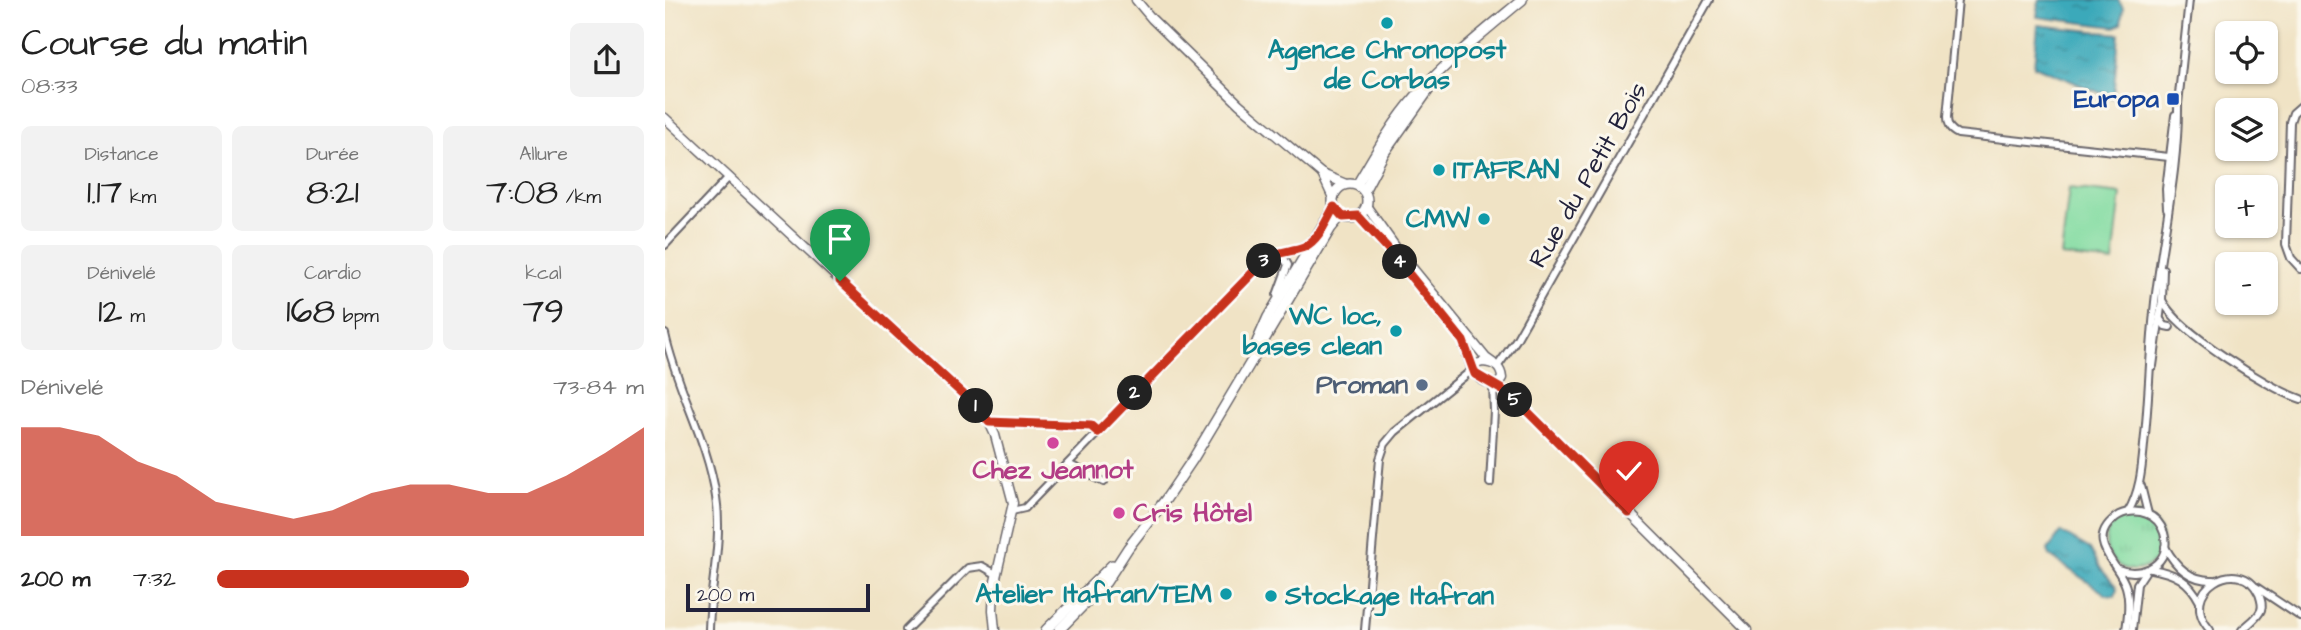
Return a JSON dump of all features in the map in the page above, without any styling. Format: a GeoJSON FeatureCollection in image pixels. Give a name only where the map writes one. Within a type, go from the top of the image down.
{"type":"FeatureCollection","features":[{"type":"Feature","properties":{"kind":"main road"},"geometry":{"type":"LineString","coordinates":[[1361,188],[1440,72],[1522,0]]}},
{"type":"Feature","properties":{"kind":"main road"},"geometry":{"type":"LineString","coordinates":[[1247,366],[1268,317],[1315,239],[1334,203],[1338,189],[1346,184],[1361,188],[1367,200],[1367,207],[1358,216],[1349,218],[1341,216],[1334,203]]}},
{"type":"Feature","properties":{"kind":"main road"},"geometry":{"type":"LineString","coordinates":[[1059,630],[1106,582],[1166,499],[1331,228],[1341,216]]}},
{"type":"Feature","properties":{"kind":"main road"},"geometry":{"type":"LineString","coordinates":[[1046,630],[1128,548]]}},
{"type":"Feature","properties":{"kind":"street"},"geometry":{"type":"LineString","coordinates":[[1136,0],[1152,19],[1240,104],[1322,174],[1346,184]]}},
{"type":"Feature","properties":{"kind":"street","name":"Rue du Petit Bois"},"geometry":{"type":"LineString","coordinates":[[1495,365],[1516,340],[1709,0]]}},
{"type":"Feature","properties":{"kind":"street"},"geometry":{"type":"LineString","coordinates":[[1958,0],[1947,117],[1947,124],[1952,131],[1958,134],[2169,157]]}},
{"type":"Feature","properties":{"kind":"street"},"geometry":{"type":"LineString","coordinates":[[2167,217],[2169,157],[2189,0]]}},
{"type":"Feature","properties":{"kind":"street"},"geometry":{"type":"LineString","coordinates":[[2128,512],[2140,484],[2155,335],[2157,285],[2173,190],[2179,131],[2178,101]]}},
{"type":"Feature","properties":{"kind":"street"},"geometry":{"type":"LineString","coordinates":[[2301,106],[2293,113],[2290,122],[2286,244],[2291,258],[2301,269]]}},
{"type":"Feature","properties":{"kind":"street"},"geometry":{"type":"LineString","coordinates":[[665,117],[978,408],[989,422],[1012,496],[1012,511],[993,597],[997,628]]}},
{"type":"Feature","properties":{"kind":"street"},"geometry":{"type":"LineString","coordinates":[[1322,174],[1334,203]]}},
{"type":"Feature","properties":{"kind":"street"},"geometry":{"type":"LineString","coordinates":[[665,245],[729,177]]}},
{"type":"Feature","properties":{"kind":"street"},"geometry":{"type":"LineString","coordinates":[[1367,207],[1397,249],[1486,358],[1495,365],[1497,382],[1490,483]]}},
{"type":"Feature","properties":{"kind":"street"},"geometry":{"type":"LineString","coordinates":[[1358,216],[1392,253],[1463,341],[1472,369],[1481,379],[1497,382],[1511,395],[1747,630]]}},
{"type":"Feature","properties":{"kind":"street"},"geometry":{"type":"LineString","coordinates":[[1012,511],[1025,508],[1255,270],[1274,255],[1305,246],[1315,239]]}},
{"type":"Feature","properties":{"kind":"street"},"geometry":{"type":"LineString","coordinates":[[2155,335],[2162,300],[2163,254]]}},
{"type":"Feature","properties":{"kind":"street"},"geometry":{"type":"LineString","coordinates":[[1268,317],[1288,268],[1285,260],[1274,255]]}},
{"type":"Feature","properties":{"kind":"street"},"geometry":{"type":"LineString","coordinates":[[2157,285],[2160,320]]}},
{"type":"Feature","properties":{"kind":"street"},"geometry":{"type":"LineString","coordinates":[[2162,300],[2174,318],[2187,329],[2269,385],[2301,399]]}},
{"type":"Feature","properties":{"kind":"street"},"geometry":{"type":"LineString","coordinates":[[2160,320],[2166,317],[2174,318]]}},
{"type":"Feature","properties":{"kind":"street"},"geometry":{"type":"LineString","coordinates":[[2160,320],[2170,327],[2187,329]]}},
{"type":"Feature","properties":{"kind":"street"},"geometry":{"type":"LineString","coordinates":[[2155,335],[2170,327]]}},
{"type":"Feature","properties":{"kind":"street"},"geometry":{"type":"LineString","coordinates":[[665,334],[701,437],[716,497],[718,552],[709,630]]}},
{"type":"Feature","properties":{"kind":"street"},"geometry":{"type":"LineString","coordinates":[[1365,630],[1380,459],[1385,444],[1395,432],[1476,364],[1483,362],[1495,365]]}},
{"type":"Feature","properties":{"kind":"street"},"geometry":{"type":"LineString","coordinates":[[989,422],[1091,426],[1098,432]]}},
{"type":"Feature","properties":{"kind":"street"},"geometry":{"type":"LineString","coordinates":[[1068,464],[1104,482]]}},
{"type":"Feature","properties":{"kind":"street"},"geometry":{"type":"LineString","coordinates":[[2140,484],[2148,514]]}},
{"type":"Feature","properties":{"kind":"street"},"geometry":{"type":"LineString","coordinates":[[2126,630],[2129,596],[2118,569],[2108,558],[2103,537],[2115,518],[2138,511],[2148,514],[2162,528],[2165,547],[2181,569],[2203,580],[2234,576],[2252,584],[2301,617]]}},
{"type":"Feature","properties":{"kind":"street"},"geometry":{"type":"LineString","coordinates":[[2132,630],[2137,584],[2148,570],[2158,563],[2165,547]]}},
{"type":"Feature","properties":{"kind":"street"},"geometry":{"type":"LineString","coordinates":[[907,630],[968,568],[982,566],[996,574]]}},
{"type":"Feature","properties":{"kind":"street"},"geometry":{"type":"LineString","coordinates":[[2118,569],[2136,573],[2148,570],[2174,573],[2189,583],[2200,602],[2201,617],[2206,628]]}},
{"type":"Feature","properties":{"kind":"street"},"geometry":{"type":"LineString","coordinates":[[2200,602],[2208,586],[2216,580]]}},
{"type":"Feature","properties":{"kind":"street"},"geometry":{"type":"LineString","coordinates":[[2242,630],[2260,613],[2262,606],[2252,584]]}},
{"type":"Feature","properties":{"kind":"green space"},"geometry":{"type":"Polygon","coordinates":[[[2069,188],[2121,194],[2113,262],[2061,256],[2069,188]]]}},
{"type":"Feature","properties":{"kind":"green space"},"geometry":{"type":"Polygon","coordinates":[[[2134,514],[2149,519],[2157,527],[2162,542],[2157,557],[2149,565],[2134,570],[2119,565],[2111,557],[2106,542],[2111,527],[2119,519],[2134,514]]]}},
{"type":"Feature","properties":{"kind":"water"},"geometry":{"type":"Polygon","coordinates":[[[2039,0],[2118,0],[2123,8],[2121,24],[2115,27],[2037,17],[2039,0]]]}},
{"type":"Feature","properties":{"kind":"water"},"geometry":{"type":"Polygon","coordinates":[[[2038,25],[2119,34],[2113,98],[2034,66],[2038,25]]]}},
{"type":"Feature","properties":{"kind":"water"},"geometry":{"type":"Polygon","coordinates":[[[2061,532],[2090,549],[2101,569],[2115,585],[2115,596],[2107,595],[2050,556],[2048,550],[2061,532]]]}},
{"type":"Feature","properties":{"kind":"place","name":"Agence Chronopost de Corbas"},"geometry":{"type":"Point","coordinates":[1387,23]}},
{"type":"Feature","properties":{"kind":"place","name":"Europa"},"geometry":{"type":"Point","coordinates":[2173,99]}},
{"type":"Feature","properties":{"kind":"place","name":"ITAFRAN"},"geometry":{"type":"Point","coordinates":[1439,170]}},
{"type":"Feature","properties":{"kind":"place","name":"CMW"},"geometry":{"type":"Point","coordinates":[1484,219]}},
{"type":"Feature","properties":{"kind":"place","name":"WC loc, bases clean"},"geometry":{"type":"Point","coordinates":[1396,331]}},
{"type":"Feature","properties":{"kind":"place","name":"Proman"},"geometry":{"type":"Point","coordinates":[1422,385]}},
{"type":"Feature","properties":{"kind":"place","name":"Chez Jeannot"},"geometry":{"type":"Point","coordinates":[1053,443]}},
{"type":"Feature","properties":{"kind":"place","name":"Cris Hôtel"},"geometry":{"type":"Point","coordinates":[1119,513]}},
{"type":"Feature","properties":{"kind":"place","name":"Atelier Itafran/TEM"},"geometry":{"type":"Point","coordinates":[1226,594]}},
{"type":"Feature","properties":{"kind":"place","name":"Stockage Itafran"},"geometry":{"type":"Point","coordinates":[1271,596]}},
{"type":"Feature","properties":{"kind":"route"},"geometry":{"type":"LineString","coordinates":[[840,281],[978,408],[989,422],[1091,426],[1098,432],[1266,259],[1305,246],[1315,239],[1334,207],[1343,217],[1358,216],[1392,253],[1463,341],[1475,374],[1511,395],[1629,513]]}}]}
